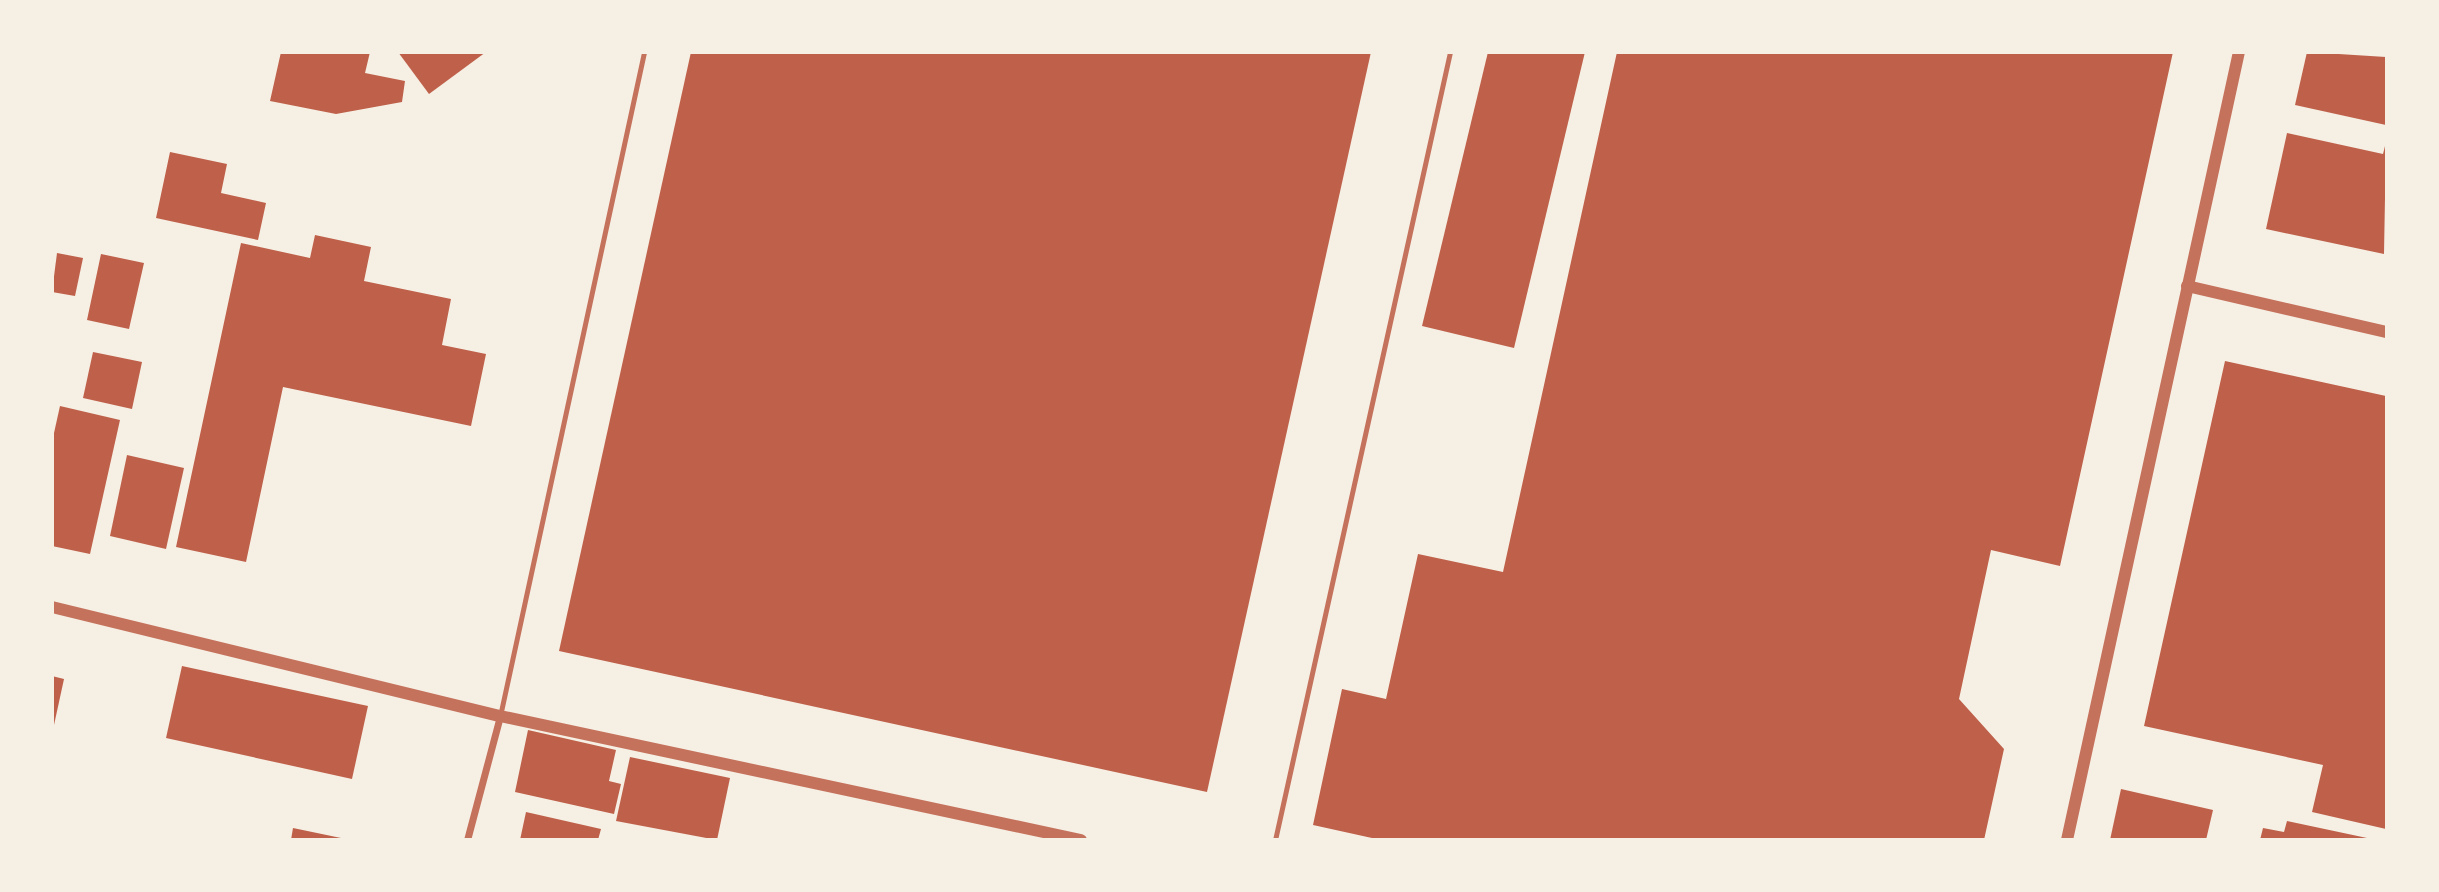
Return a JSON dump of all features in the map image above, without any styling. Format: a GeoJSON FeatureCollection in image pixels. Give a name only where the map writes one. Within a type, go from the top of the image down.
{"type":"FeatureCollection","features":[{"type":"Feature","properties":{"kind":"street"},"geometry":{"type":"LineString","coordinates":[[2067,839],[2239,52]]}},
{"type":"Feature","properties":{"kind":"street"},"geometry":{"type":"LineString","coordinates":[[2187,286],[2386,332]]}},
{"type":"Feature","properties":{"kind":"street"},"geometry":{"type":"LineString","coordinates":[[52,607],[500,716],[1081,839]]}},
{"type":"Feature","properties":{"kind":"street"},"geometry":{"type":"LineString","coordinates":[[467,839],[500,716]]}},
{"type":"Feature","properties":{"kind":"lane"},"geometry":{"type":"LineString","coordinates":[[500,716],[644,52]]}},
{"type":"Feature","properties":{"kind":"lane"},"geometry":{"type":"LineString","coordinates":[[1275,839],[1450,52]]}},
{"type":"Feature","properties":{"kind":"building"},"geometry":{"type":"Polygon","coordinates":[[[281,52],[370,52],[365,73],[405,81],[402,102],[336,114],[270,101],[281,52]]]}},
{"type":"Feature","properties":{"kind":"building"},"geometry":{"type":"Polygon","coordinates":[[[398,52],[486,52],[429,94],[398,52]]]}},
{"type":"Feature","properties":{"kind":"building"},"geometry":{"type":"Polygon","coordinates":[[[691,52],[1371,52],[1207,792],[559,651],[691,52]]]}},
{"type":"Feature","properties":{"kind":"building"},"geometry":{"type":"Polygon","coordinates":[[[1488,52],[1585,52],[1514,348],[1422,326],[1488,52]]]}},
{"type":"Feature","properties":{"kind":"building"},"geometry":{"type":"Polygon","coordinates":[[[1617,52],[2173,52],[2060,566],[1991,550],[1959,699],[2004,749],[1984,840],[1381,840],[1313,825],[1342,689],[1386,699],[1418,554],[1503,572],[1617,52]]]}},
{"type":"Feature","properties":{"kind":"building"},"geometry":{"type":"Polygon","coordinates":[[[2307,52],[2386,57],[2386,125],[2295,105],[2307,52]]]}},
{"type":"Feature","properties":{"kind":"building"},"geometry":{"type":"Polygon","coordinates":[[[2287,133],[2383,154],[2386,142],[2384,254],[2266,229],[2287,133]]]}},
{"type":"Feature","properties":{"kind":"building"},"geometry":{"type":"Polygon","coordinates":[[[170,152],[227,164],[221,193],[266,203],[258,240],[156,218],[170,152]]]}},
{"type":"Feature","properties":{"kind":"building"},"geometry":{"type":"Polygon","coordinates":[[[315,235],[371,247],[364,281],[451,299],[442,345],[486,354],[471,426],[283,387],[246,562],[176,547],[241,243],[310,258],[315,235]]]}},
{"type":"Feature","properties":{"kind":"building"},"geometry":{"type":"Polygon","coordinates":[[[57,253],[83,258],[75,296],[52,292],[57,253]]]}},
{"type":"Feature","properties":{"kind":"building"},"geometry":{"type":"Polygon","coordinates":[[[101,254],[144,263],[129,329],[87,320],[101,254]]]}},
{"type":"Feature","properties":{"kind":"building"},"geometry":{"type":"Polygon","coordinates":[[[93,352],[142,362],[132,409],[83,398],[93,352]]]}},
{"type":"Feature","properties":{"kind":"building"},"geometry":{"type":"Polygon","coordinates":[[[2225,361],[2386,396],[2386,829],[2312,812],[2323,765],[2144,726],[2225,361]]]}},
{"type":"Feature","properties":{"kind":"building"},"geometry":{"type":"Polygon","coordinates":[[[60,406],[120,420],[90,554],[52,546],[52,442],[60,406]]]}},
{"type":"Feature","properties":{"kind":"building"},"geometry":{"type":"Polygon","coordinates":[[[127,455],[184,468],[166,549],[110,536],[127,455]]]}},
{"type":"Feature","properties":{"kind":"building"},"geometry":{"type":"Polygon","coordinates":[[[182,666],[368,706],[352,779],[166,738],[182,666]]]}},
{"type":"Feature","properties":{"kind":"building"},"geometry":{"type":"Polygon","coordinates":[[[52,676],[64,679],[54,725],[52,725],[52,676]]]}},
{"type":"Feature","properties":{"kind":"building"},"geometry":{"type":"Polygon","coordinates":[[[528,730],[616,750],[609,781],[621,784],[614,814],[515,792],[528,730]]]}},
{"type":"Feature","properties":{"kind":"building"},"geometry":{"type":"Polygon","coordinates":[[[630,757],[730,778],[717,840],[616,821],[630,757]]]}},
{"type":"Feature","properties":{"kind":"building"},"geometry":{"type":"Polygon","coordinates":[[[2121,789],[2213,810],[2206,840],[2110,840],[2121,789]]]}},
{"type":"Feature","properties":{"kind":"building"},"geometry":{"type":"Polygon","coordinates":[[[526,812],[601,829],[598,840],[520,840],[526,812]]]}},
{"type":"Feature","properties":{"kind":"building"},"geometry":{"type":"Polygon","coordinates":[[[2287,821],[2367,840],[2260,840],[2263,828],[2284,832],[2287,821]]]}},
{"type":"Feature","properties":{"kind":"building"},"geometry":{"type":"Polygon","coordinates":[[[293,828],[341,838],[341,840],[291,840],[293,828]]]}}]}
